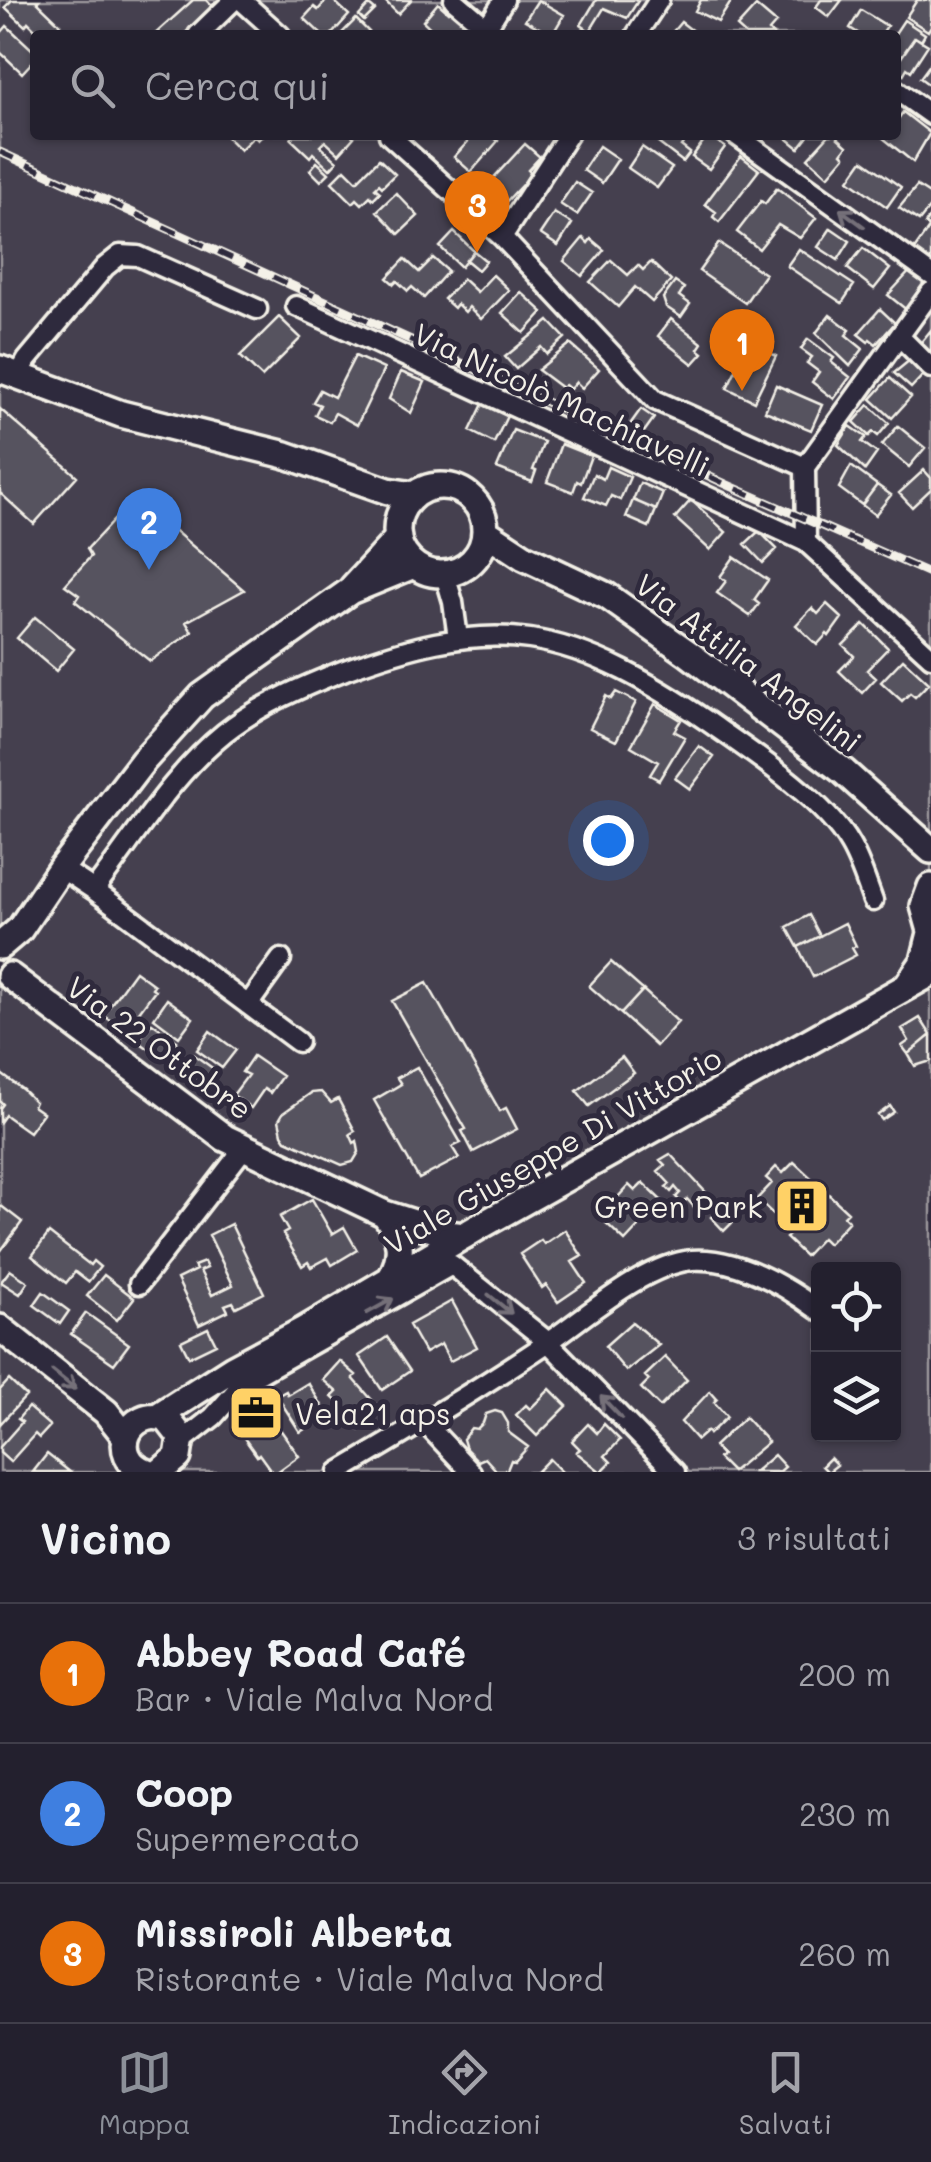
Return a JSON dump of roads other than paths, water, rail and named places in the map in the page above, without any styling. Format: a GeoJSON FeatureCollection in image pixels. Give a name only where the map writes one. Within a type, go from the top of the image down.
{"type":"FeatureCollection","features":[{"type":"Feature","properties":{"kind":"street"},"geometry":{"type":"LineString","coordinates":[[203,30],[234,0]]}},
{"type":"Feature","properties":{"kind":"street"},"geometry":{"type":"LineString","coordinates":[[242,0],[275,30]]}},
{"type":"Feature","properties":{"kind":"street"},"geometry":{"type":"LineString","coordinates":[[454,0],[489,30]]}},
{"type":"Feature","properties":{"kind":"street"},"geometry":{"type":"LineString","coordinates":[[492,30],[504,0]]}},
{"type":"Feature","properties":{"kind":"street"},"geometry":{"type":"LineString","coordinates":[[639,30],[659,0]]}},
{"type":"Feature","properties":{"kind":"street"},"geometry":{"type":"LineString","coordinates":[[901,94],[931,115]]}},
{"type":"Feature","properties":{"kind":"street"},"geometry":{"type":"LineString","coordinates":[[394,140],[502,238],[655,400],[805,468]]}},
{"type":"Feature","properties":{"kind":"street"},"geometry":{"type":"LineString","coordinates":[[502,238],[565,140]]}},
{"type":"Feature","properties":{"kind":"street"},"geometry":{"type":"LineString","coordinates":[[743,140],[931,275]]}},
{"type":"Feature","properties":{"kind":"street"},"geometry":{"type":"LineString","coordinates":[[9,373],[27,360],[120,255],[138,256],[256,308]]}},
{"type":"Feature","properties":{"kind":"street"},"geometry":{"type":"LineString","coordinates":[[806,542],[805,468],[931,292]]}},
{"type":"Feature","properties":{"kind":"street","name":"Via Nicolò Machiavelli"},"geometry":{"type":"LineString","coordinates":[[296,306],[806,542],[931,657]]}},
{"type":"Feature","properties":{"kind":"street"},"geometry":{"type":"LineString","coordinates":[[900,337],[931,368]]}},
{"type":"Feature","properties":{"kind":"street"},"geometry":{"type":"LineString","coordinates":[[9,373],[122,414],[286,454],[388,490],[414,495]]}},
{"type":"Feature","properties":{"kind":"street"},"geometry":{"type":"LineString","coordinates":[[344,474],[397,532],[406,558],[424,571],[456,572],[474,560],[486,532],[480,508],[462,490],[437,486],[414,495],[406,503],[397,532],[350,590]]}},
{"type":"Feature","properties":{"kind":"street","name":"Via Attilia Angelini"},"geometry":{"type":"LineString","coordinates":[[486,532],[524,557],[607,596],[690,654],[844,772],[926,846],[931,867]]}},
{"type":"Feature","properties":{"kind":"street","name":"Via Attilia Angelini"},"geometry":{"type":"LineString","coordinates":[[474,560],[524,557]]}},
{"type":"Feature","properties":{"kind":"street"},"geometry":{"type":"LineString","coordinates":[[5,962],[20,929],[62,868],[143,760],[202,696],[350,590],[414,566]]}},
{"type":"Feature","properties":{"kind":"street"},"geometry":{"type":"LineString","coordinates":[[445,574],[454,602],[458,638]]}},
{"type":"Feature","properties":{"kind":"street"},"geometry":{"type":"LineString","coordinates":[[94,890],[184,770],[226,731],[299,688],[385,655],[458,638],[529,638],[588,654],[682,704],[757,755],[820,810],[849,843],[874,900]]}},
{"type":"Feature","properties":{"kind":"street"},"geometry":{"type":"LineString","coordinates":[[62,868],[298,1042]]}},
{"type":"Feature","properties":{"kind":"street"},"geometry":{"type":"LineString","coordinates":[[904,990],[924,961],[931,932],[924,906],[931,887]]}},
{"type":"Feature","properties":{"kind":"street"},"geometry":{"type":"LineString","coordinates":[[248,1005],[281,958]]}},
{"type":"Feature","properties":{"kind":"street","name":"Via 22 Ottobre"},"geometry":{"type":"LineString","coordinates":[[5,962],[225,1138],[385,1214],[464,1236]]}},
{"type":"Feature","properties":{"kind":"street","name":"Viale Giuseppe Di Vittorio"},"geometry":{"type":"LineString","coordinates":[[173,1430],[233,1368],[931,974]]}},
{"type":"Feature","properties":{"kind":"street"},"geometry":{"type":"LineString","coordinates":[[139,1284],[244,1148]]}},
{"type":"Feature","properties":{"kind":"street"},"geometry":{"type":"LineString","coordinates":[[385,1214],[398,1231],[401,1250],[390,1280]]}},
{"type":"Feature","properties":{"kind":"street"},"geometry":{"type":"LineString","coordinates":[[338,1472],[424,1422],[636,1283],[670,1266],[695,1260],[727,1264],[780,1285],[811,1305]]}},
{"type":"Feature","properties":{"kind":"street","name":"Viale Giuseppe Di Vittorio"},"geometry":{"type":"LineString","coordinates":[[173,1430],[213,1417],[243,1383],[452,1265],[548,1342]]}},
{"type":"Feature","properties":{"kind":"street"},"geometry":{"type":"LineString","coordinates":[[0,1328],[106,1412],[125,1436],[126,1455],[131,1463],[160,1471],[178,1458],[173,1430],[134,1422],[125,1436]]}},
{"type":"Feature","properties":{"kind":"street"},"geometry":{"type":"LineString","coordinates":[[548,1342],[675,1472]]}},
{"type":"Feature","properties":{"kind":"street"},"geometry":{"type":"LineString","coordinates":[[424,1422],[471,1472]]}},
{"type":"Feature","properties":{"kind":"railway"},"geometry":{"type":"LineString","coordinates":[[0,152],[931,574]]}},
{"type":"Feature","properties":{"kind":"place","name":"Missiroli Alberta"},"geometry":{"type":"Point","coordinates":[477,253]}},
{"type":"Feature","properties":{"kind":"place","name":"Abbey Road Café"},"geometry":{"type":"Point","coordinates":[742,391]}},
{"type":"Feature","properties":{"kind":"place","name":"Coop"},"geometry":{"type":"Point","coordinates":[149,570]}},
{"type":"Feature","properties":{"kind":"place","name":"Green Park"},"geometry":{"type":"Point","coordinates":[802,1206]}},
{"type":"Feature","properties":{"kind":"place","name":"Vela21 aps"},"geometry":{"type":"Point","coordinates":[256,1413]}}]}
